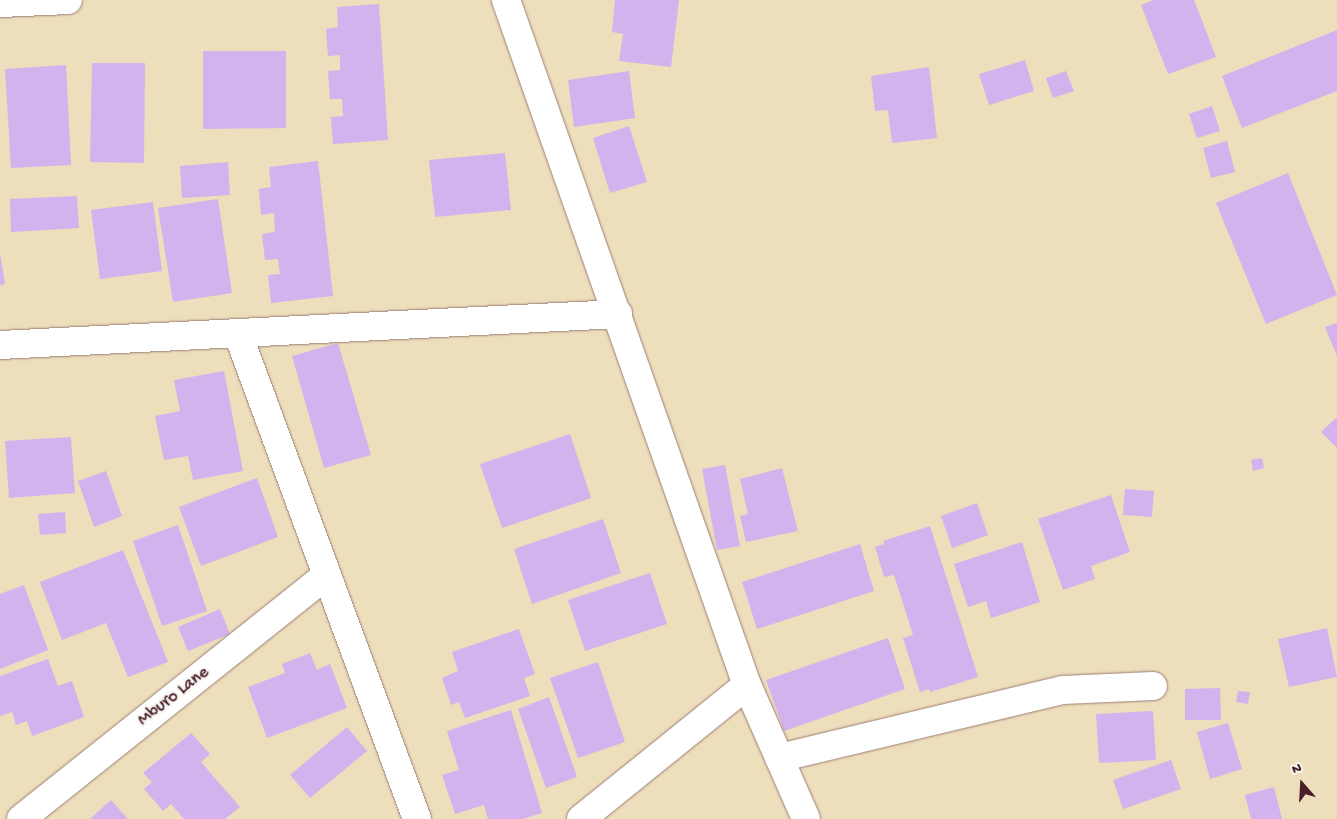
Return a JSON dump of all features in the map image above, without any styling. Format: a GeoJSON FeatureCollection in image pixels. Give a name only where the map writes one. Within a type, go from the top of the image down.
{"type":"FeatureCollection","features":[{"type":"Feature","properties":{"kind":"street"},"geometry":{"type":"LineString","coordinates":[[0,3],[68,0]]}},
{"type":"Feature","properties":{"kind":"street"},"geometry":{"type":"LineString","coordinates":[[506,0],[747,685],[806,819]]}},
{"type":"Feature","properties":{"kind":"street"},"geometry":{"type":"LineString","coordinates":[[0,346],[618,314]]}},
{"type":"Feature","properties":{"kind":"street"},"geometry":{"type":"LineString","coordinates":[[238,334],[417,819]]}},
{"type":"Feature","properties":{"kind":"street","name":"Mburo Lane"},"geometry":{"type":"LineString","coordinates":[[21,819],[327,575]]}},
{"type":"Feature","properties":{"kind":"street"},"geometry":{"type":"LineString","coordinates":[[582,819],[747,685]]}},
{"type":"Feature","properties":{"kind":"street"},"geometry":{"type":"LineString","coordinates":[[779,758],[1063,690],[1153,686]]}},
{"type":"Feature","properties":{"kind":"building"},"geometry":{"type":"Polygon","coordinates":[[[615,0],[679,0],[671,67],[619,61],[623,34],[612,32],[615,0]]]}},
{"type":"Feature","properties":{"kind":"building"},"geometry":{"type":"Polygon","coordinates":[[[1154,0],[1194,0],[1216,57],[1168,74],[1141,5],[1154,0]]]}},
{"type":"Feature","properties":{"kind":"building"},"geometry":{"type":"Polygon","coordinates":[[[379,4],[388,140],[333,144],[331,117],[343,116],[342,99],[330,99],[328,71],[340,70],[340,55],[328,56],[326,29],[338,27],[337,7],[379,4]]]}},
{"type":"Feature","properties":{"kind":"building"},"geometry":{"type":"Polygon","coordinates":[[[1337,30],[1337,91],[1242,128],[1222,76],[1337,30]]]}},
{"type":"Feature","properties":{"kind":"building"},"geometry":{"type":"Polygon","coordinates":[[[203,51],[286,51],[286,128],[203,129],[203,51]]]}},
{"type":"Feature","properties":{"kind":"building"},"geometry":{"type":"Polygon","coordinates":[[[1025,60],[1034,91],[989,105],[979,74],[1025,60]]]}},
{"type":"Feature","properties":{"kind":"building"},"geometry":{"type":"Polygon","coordinates":[[[92,63],[145,63],[144,163],[90,162],[92,63]]]}},
{"type":"Feature","properties":{"kind":"building"},"geometry":{"type":"Polygon","coordinates":[[[66,65],[71,165],[11,168],[5,69],[66,65]]]}},
{"type":"Feature","properties":{"kind":"building"},"geometry":{"type":"Polygon","coordinates":[[[929,67],[937,138],[892,143],[888,110],[875,111],[871,76],[929,67]]]}},
{"type":"Feature","properties":{"kind":"building"},"geometry":{"type":"Polygon","coordinates":[[[629,71],[635,118],[574,127],[568,80],[629,71]]]}},
{"type":"Feature","properties":{"kind":"building"},"geometry":{"type":"Polygon","coordinates":[[[1066,71],[1074,91],[1053,98],[1046,78],[1066,71]]]}},
{"type":"Feature","properties":{"kind":"building"},"geometry":{"type":"Polygon","coordinates":[[[1212,106],[1220,131],[1197,138],[1189,114],[1212,106]]]}},
{"type":"Feature","properties":{"kind":"building"},"geometry":{"type":"Polygon","coordinates":[[[629,126],[647,182],[610,193],[593,138],[629,126]]]}},
{"type":"Feature","properties":{"kind":"building"},"geometry":{"type":"Polygon","coordinates":[[[1227,141],[1235,172],[1211,178],[1203,148],[1227,141]]]}},
{"type":"Feature","properties":{"kind":"building"},"geometry":{"type":"Polygon","coordinates":[[[505,153],[511,210],[435,217],[429,160],[505,153]]]}},
{"type":"Feature","properties":{"kind":"building"},"geometry":{"type":"Polygon","coordinates":[[[318,161],[333,296],[271,303],[268,275],[280,274],[278,259],[265,260],[262,234],[275,232],[274,213],[261,215],[259,189],[271,187],[269,167],[318,161]]]}},
{"type":"Feature","properties":{"kind":"building"},"geometry":{"type":"Polygon","coordinates":[[[228,162],[230,195],[182,198],[180,166],[228,162]]]}},
{"type":"Feature","properties":{"kind":"building"},"geometry":{"type":"Polygon","coordinates":[[[1288,173],[1337,295],[1266,324],[1216,203],[1288,173]]]}},
{"type":"Feature","properties":{"kind":"building"},"geometry":{"type":"Polygon","coordinates":[[[77,196],[79,228],[11,232],[10,199],[77,196]]]}},
{"type":"Feature","properties":{"kind":"building"},"geometry":{"type":"Polygon","coordinates":[[[218,199],[232,293],[173,302],[158,208],[218,199]]]}},
{"type":"Feature","properties":{"kind":"building"},"geometry":{"type":"Polygon","coordinates":[[[153,202],[162,271],[100,279],[91,210],[153,202]]]}},
{"type":"Feature","properties":{"kind":"building"},"geometry":{"type":"Polygon","coordinates":[[[0,253],[5,284],[0,285],[0,253]]]}},
{"type":"Feature","properties":{"kind":"building"},"geometry":{"type":"Polygon","coordinates":[[[1337,323],[1337,356],[1325,327],[1337,323]]]}},
{"type":"Feature","properties":{"kind":"building"},"geometry":{"type":"Polygon","coordinates":[[[338,343],[371,455],[324,468],[292,356],[338,343]]]}},
{"type":"Feature","properties":{"kind":"building"},"geometry":{"type":"Polygon","coordinates":[[[224,371],[243,471],[193,480],[188,456],[164,460],[155,416],[180,411],[174,380],[224,371]]]}},
{"type":"Feature","properties":{"kind":"building"},"geometry":{"type":"Polygon","coordinates":[[[1337,417],[1337,448],[1321,432],[1337,417]]]}},
{"type":"Feature","properties":{"kind":"building"},"geometry":{"type":"Polygon","coordinates":[[[570,434],[591,498],[502,528],[480,464],[570,434]]]}},
{"type":"Feature","properties":{"kind":"building"},"geometry":{"type":"Polygon","coordinates":[[[71,437],[75,493],[9,498],[5,441],[71,437]]]}},
{"type":"Feature","properties":{"kind":"building"},"geometry":{"type":"Polygon","coordinates":[[[1262,458],[1264,468],[1253,471],[1251,460],[1262,458]]]}},
{"type":"Feature","properties":{"kind":"building"},"geometry":{"type":"Polygon","coordinates":[[[725,465],[740,546],[717,550],[702,469],[725,465]]]}},
{"type":"Feature","properties":{"kind":"building"},"geometry":{"type":"Polygon","coordinates":[[[782,468],[798,531],[746,542],[740,516],[748,514],[740,479],[782,468]]]}},
{"type":"Feature","properties":{"kind":"building"},"geometry":{"type":"Polygon","coordinates":[[[106,471],[122,516],[94,527],[78,481],[106,471]]]}},
{"type":"Feature","properties":{"kind":"building"},"geometry":{"type":"Polygon","coordinates":[[[257,478],[278,537],[201,566],[179,507],[257,478]]]}},
{"type":"Feature","properties":{"kind":"building"},"geometry":{"type":"Polygon","coordinates":[[[1125,489],[1154,491],[1152,517],[1123,515],[1125,489]]]}},
{"type":"Feature","properties":{"kind":"building"},"geometry":{"type":"Polygon","coordinates":[[[1111,495],[1130,552],[1091,566],[1095,579],[1063,590],[1038,519],[1111,495]]]}},
{"type":"Feature","properties":{"kind":"building"},"geometry":{"type":"Polygon","coordinates":[[[977,503],[988,535],[952,548],[941,516],[977,503]]]}},
{"type":"Feature","properties":{"kind":"building"},"geometry":{"type":"Polygon","coordinates":[[[65,512],[66,533],[40,535],[38,514],[65,512]]]}},
{"type":"Feature","properties":{"kind":"building"},"geometry":{"type":"Polygon","coordinates":[[[603,519],[621,573],[532,604],[514,549],[603,519]]]}},
{"type":"Feature","properties":{"kind":"building"},"geometry":{"type":"Polygon","coordinates":[[[178,525],[207,611],[162,626],[133,541],[178,525]]]}},
{"type":"Feature","properties":{"kind":"building"},"geometry":{"type":"Polygon","coordinates":[[[930,526],[978,677],[930,692],[929,689],[920,692],[903,638],[913,635],[894,575],[884,577],[875,547],[884,544],[883,541],[930,526]]]}},
{"type":"Feature","properties":{"kind":"building"},"geometry":{"type":"Polygon","coordinates":[[[1022,542],[1040,602],[991,618],[986,601],[968,607],[954,564],[1022,542]]]}},
{"type":"Feature","properties":{"kind":"building"},"geometry":{"type":"Polygon","coordinates":[[[860,544],[874,591],[757,629],[742,582],[860,544]]]}},
{"type":"Feature","properties":{"kind":"building"},"geometry":{"type":"Polygon","coordinates":[[[123,550],[168,662],[128,677],[106,623],[62,640],[40,582],[123,550]]]}},
{"type":"Feature","properties":{"kind":"building"},"geometry":{"type":"Polygon","coordinates":[[[650,573],[667,624],[585,651],[568,600],[650,573]]]}},
{"type":"Feature","properties":{"kind":"building"},"geometry":{"type":"Polygon","coordinates":[[[24,585],[48,650],[0,669],[0,594],[24,585]]]}},
{"type":"Feature","properties":{"kind":"building"},"geometry":{"type":"Polygon","coordinates":[[[220,609],[230,634],[188,651],[178,627],[220,609]]]}},
{"type":"Feature","properties":{"kind":"building"},"geometry":{"type":"Polygon","coordinates":[[[1327,628],[1337,677],[1289,687],[1278,639],[1327,628]]]}},
{"type":"Feature","properties":{"kind":"building"},"geometry":{"type":"Polygon","coordinates":[[[519,629],[535,674],[524,678],[530,696],[465,718],[459,702],[451,705],[442,678],[458,671],[452,652],[519,629]]]}},
{"type":"Feature","properties":{"kind":"building"},"geometry":{"type":"Polygon","coordinates":[[[888,638],[905,689],[784,731],[766,680],[888,638]]]}},
{"type":"Feature","properties":{"kind":"building"},"geometry":{"type":"Polygon","coordinates":[[[310,653],[317,670],[330,664],[347,708],[267,738],[248,687],[285,673],[282,664],[310,653]]]}},
{"type":"Feature","properties":{"kind":"building"},"geometry":{"type":"Polygon","coordinates":[[[48,659],[58,686],[72,681],[84,717],[32,736],[27,721],[16,725],[12,712],[0,716],[0,676],[48,659]]]}},
{"type":"Feature","properties":{"kind":"building"},"geometry":{"type":"Polygon","coordinates":[[[598,662],[625,742],[578,758],[550,678],[598,662]]]}},
{"type":"Feature","properties":{"kind":"building"},"geometry":{"type":"Polygon","coordinates":[[[1220,688],[1221,720],[1185,720],[1185,689],[1220,688]]]}},
{"type":"Feature","properties":{"kind":"building"},"geometry":{"type":"Polygon","coordinates":[[[1238,691],[1250,692],[1248,704],[1236,702],[1238,691]]]}},
{"type":"Feature","properties":{"kind":"building"},"geometry":{"type":"Polygon","coordinates":[[[549,697],[577,777],[546,788],[518,709],[549,697]]]}},
{"type":"Feature","properties":{"kind":"building"},"geometry":{"type":"Polygon","coordinates":[[[511,710],[542,813],[523,819],[488,819],[484,805],[455,814],[442,775],[459,770],[447,731],[511,710]]]}},
{"type":"Feature","properties":{"kind":"building"},"geometry":{"type":"Polygon","coordinates":[[[1153,711],[1156,760],[1099,763],[1096,714],[1153,711]]]}},
{"type":"Feature","properties":{"kind":"building"},"geometry":{"type":"Polygon","coordinates":[[[1228,723],[1242,769],[1210,779],[1197,732],[1228,723]]]}},
{"type":"Feature","properties":{"kind":"building"},"geometry":{"type":"Polygon","coordinates":[[[347,727],[367,751],[310,798],[290,775],[347,727]]]}},
{"type":"Feature","properties":{"kind":"building"},"geometry":{"type":"Polygon","coordinates":[[[191,733],[210,754],[201,762],[240,807],[225,819],[184,819],[171,804],[163,811],[144,789],[152,782],[143,773],[191,733]]]}},
{"type":"Feature","properties":{"kind":"building"},"geometry":{"type":"Polygon","coordinates":[[[1171,760],[1181,789],[1123,809],[1113,780],[1171,760]]]}},
{"type":"Feature","properties":{"kind":"building"},"geometry":{"type":"Polygon","coordinates":[[[1274,787],[1282,819],[1251,819],[1245,795],[1274,787]]]}},
{"type":"Feature","properties":{"kind":"building"},"geometry":{"type":"Polygon","coordinates":[[[111,800],[128,819],[90,819],[111,800]]]}}]}
